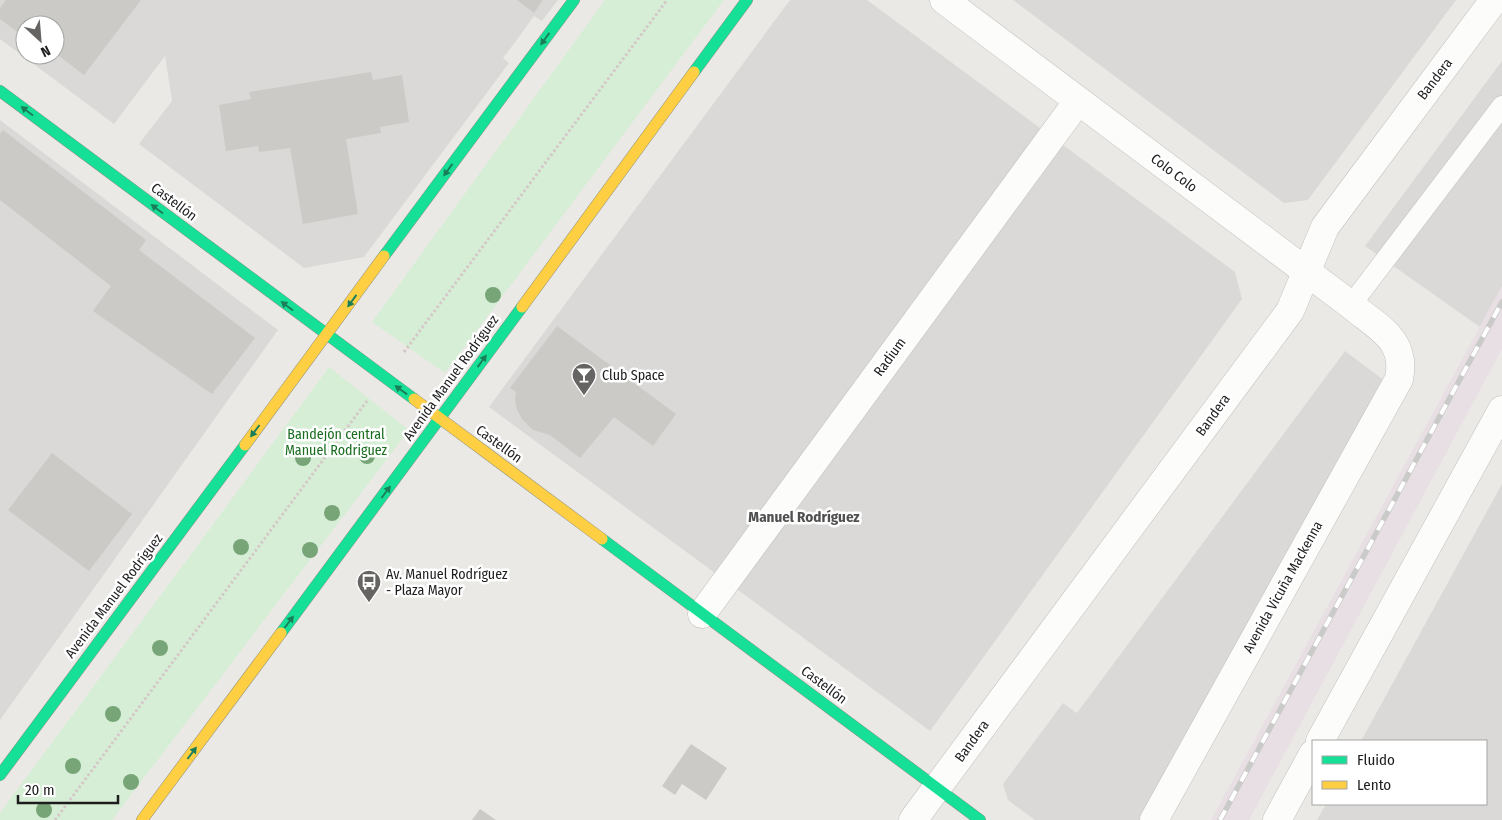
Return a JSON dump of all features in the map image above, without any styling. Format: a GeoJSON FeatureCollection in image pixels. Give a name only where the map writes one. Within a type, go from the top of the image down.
{"type":"FeatureCollection","features":[{"type":"Feature","properties":{"kind":"main road","name":"Avenida Manuel Rodríguez"},"geometry":{"type":"LineString","coordinates":[[0,775],[574,0]]}},
{"type":"Feature","properties":{"kind":"main road","name":"Avenida Manuel Rodríguez"},"geometry":{"type":"LineString","coordinates":[[142,820],[748,0]]}},
{"type":"Feature","properties":{"kind":"main road","name":"Castellón"},"geometry":{"type":"LineString","coordinates":[[0,91],[980,820]]}},
{"type":"Feature","properties":{"kind":"street","name":"Colo Colo"},"geometry":{"type":"LineString","coordinates":[[944,0],[1351,305],[1392,340],[1399,351]]}},
{"type":"Feature","properties":{"kind":"street","name":"Bandera"},"geometry":{"type":"LineString","coordinates":[[913,820],[1290,311],[1325,227],[1494,0]]}},
{"type":"Feature","properties":{"kind":"street","name":"Radium"},"geometry":{"type":"LineString","coordinates":[[702,614],[1078,101]]}},
{"type":"Feature","properties":{"kind":"street","name":"Avenida Vicuña Mackenna"},"geometry":{"type":"LineString","coordinates":[[1154,820],[1399,379],[1402,365],[1399,351]]}},
{"type":"Feature","properties":{"kind":"street"},"geometry":{"type":"LineString","coordinates":[[1321,740],[1502,411]]}},
{"type":"Feature","properties":{"kind":"street"},"geometry":{"type":"LineString","coordinates":[[1277,820],[1312,756]]}},
{"type":"Feature","properties":{"kind":"lane"},"geometry":{"type":"LineString","coordinates":[[1351,305],[1502,106]]}},
{"type":"Feature","properties":{"kind":"path"},"geometry":{"type":"LineString","coordinates":[[55,820],[666,0]]}},
{"type":"Feature","properties":{"kind":"shaded area"},"geometry":{"type":"Polygon","coordinates":[[[0,0],[558,0],[542,21],[534,16],[503,58],[509,63],[364,257],[304,268],[139,144],[172,101],[165,56],[114,124],[35,65],[65,65],[65,15],[15,15],[15,50],[0,39],[0,0]]]}},
{"type":"Feature","properties":{"kind":"shaded area"},"geometry":{"type":"Polygon","coordinates":[[[790,0],[867,0],[1235,272],[1242,299],[930,731],[489,407],[790,0]]]}},
{"type":"Feature","properties":{"kind":"shaded area"},"geometry":{"type":"Polygon","coordinates":[[[1013,0],[1456,0],[1308,200],[1284,203],[1013,0]]]}},
{"type":"Feature","properties":{"kind":"shaded area"},"geometry":{"type":"Polygon","coordinates":[[[1502,61],[1502,286],[1480,327],[1365,246],[1502,61]]]}},
{"type":"Feature","properties":{"kind":"shaded area"},"geometry":{"type":"Polygon","coordinates":[[[0,120],[278,330],[0,720],[0,120]]]}},
{"type":"Feature","properties":{"kind":"shaded area"},"geometry":{"type":"Polygon","coordinates":[[[1502,286],[1502,349],[1249,820],[1211,820],[1502,286]]]}},
{"type":"Feature","properties":{"kind":"shaded area"},"geometry":{"type":"Polygon","coordinates":[[[1345,351],[1385,381],[1145,820],[1035,820],[1008,800],[1003,784],[1063,703],[1077,713],[1345,351]]]}},
{"type":"Feature","properties":{"kind":"shaded area"},"geometry":{"type":"Polygon","coordinates":[[[1502,484],[1502,820],[1317,820],[1325,805],[1487,805],[1487,740],[1362,740],[1502,484]]]}},
{"type":"Feature","properties":{"kind":"green space"},"geometry":{"type":"Polygon","coordinates":[[[605,0],[724,0],[445,373],[372,322],[605,0]]]}},
{"type":"Feature","properties":{"kind":"green space","name":"Bandejón central Manuel Rodriguez"},"geometry":{"type":"Polygon","coordinates":[[[329,367],[409,430],[112,820],[0,820],[0,813],[329,367]]]}},
{"type":"Feature","properties":{"kind":"building"},"geometry":{"type":"Polygon","coordinates":[[[6,0],[141,0],[84,75],[65,61],[65,15],[15,15],[15,30],[0,19],[0,8],[6,0]]]}},
{"type":"Feature","properties":{"kind":"building"},"geometry":{"type":"Polygon","coordinates":[[[517,0],[543,0],[534,13],[517,0]]]}},
{"type":"Feature","properties":{"kind":"building"},"geometry":{"type":"Polygon","coordinates":[[[371,72],[373,80],[402,75],[409,122],[380,127],[381,133],[346,139],[358,214],[303,224],[290,148],[259,152],[258,146],[226,151],[219,105],[251,99],[249,92],[371,72]]]}},
{"type":"Feature","properties":{"kind":"building"},"geometry":{"type":"Polygon","coordinates":[[[3,130],[146,240],[139,250],[255,338],[212,394],[93,311],[111,286],[0,200],[0,134],[3,130]]]}},
{"type":"Feature","properties":{"kind":"building","name":"Club Space"},"geometry":{"type":"Polygon","coordinates":[[[557,326],[676,414],[653,446],[614,417],[580,458],[550,435],[533,430],[522,419],[517,410],[516,392],[510,388],[557,326]]]}},
{"type":"Feature","properties":{"kind":"building"},"geometry":{"type":"Polygon","coordinates":[[[52,453],[132,514],[89,571],[8,510],[52,453]]]}},
{"type":"Feature","properties":{"kind":"building"},"geometry":{"type":"Polygon","coordinates":[[[691,744],[727,768],[706,800],[682,784],[675,795],[662,786],[691,744]]]}},
{"type":"Feature","properties":{"kind":"building"},"geometry":{"type":"Polygon","coordinates":[[[480,809],[496,820],[472,820],[480,809]]]}},
{"type":"Feature","properties":{"kind":"railway"},"geometry":{"type":"LineString","coordinates":[[1220,820],[1502,302]]}},
{"type":"Feature","properties":{"kind":"traffic: fast"},"geometry":{"type":"LineString","coordinates":[[384,256],[574,0]]}},
{"type":"Feature","properties":{"kind":"traffic: fast"},"geometry":{"type":"LineString","coordinates":[[694,72],[747,0]]}},
{"type":"Feature","properties":{"kind":"traffic: fast"},"geometry":{"type":"LineString","coordinates":[[0,91],[414,399]]}},
{"type":"Feature","properties":{"kind":"traffic: fast"},"geometry":{"type":"LineString","coordinates":[[281,633],[522,307]]}},
{"type":"Feature","properties":{"kind":"traffic: fast"},"geometry":{"type":"LineString","coordinates":[[0,775],[245,445]]}},
{"type":"Feature","properties":{"kind":"traffic: fast"},"geometry":{"type":"LineString","coordinates":[[602,539],[980,820]]}},
{"type":"Feature","properties":{"kind":"traffic: slow"},"geometry":{"type":"LineString","coordinates":[[522,307],[694,72]]}},
{"type":"Feature","properties":{"kind":"traffic: slow"},"geometry":{"type":"LineString","coordinates":[[245,445],[384,256]]}},
{"type":"Feature","properties":{"kind":"traffic: slow"},"geometry":{"type":"LineString","coordinates":[[414,399],[602,539]]}},
{"type":"Feature","properties":{"kind":"traffic: slow"},"geometry":{"type":"LineString","coordinates":[[142,820],[281,633]]}},
{"type":"Feature","properties":{"kind":"place","name":"Club Space"},"geometry":{"type":"Point","coordinates":[584,396]}},
{"type":"Feature","properties":{"kind":"place","name":"Av. Manuel Rodríguez - Plaza Mayor"},"geometry":{"type":"Point","coordinates":[369,603]}},
{"type":"Feature","properties":{"kind":"district","name":"Manuel Rodríguez"},"geometry":{"type":"Point","coordinates":[804,517]}}]}
